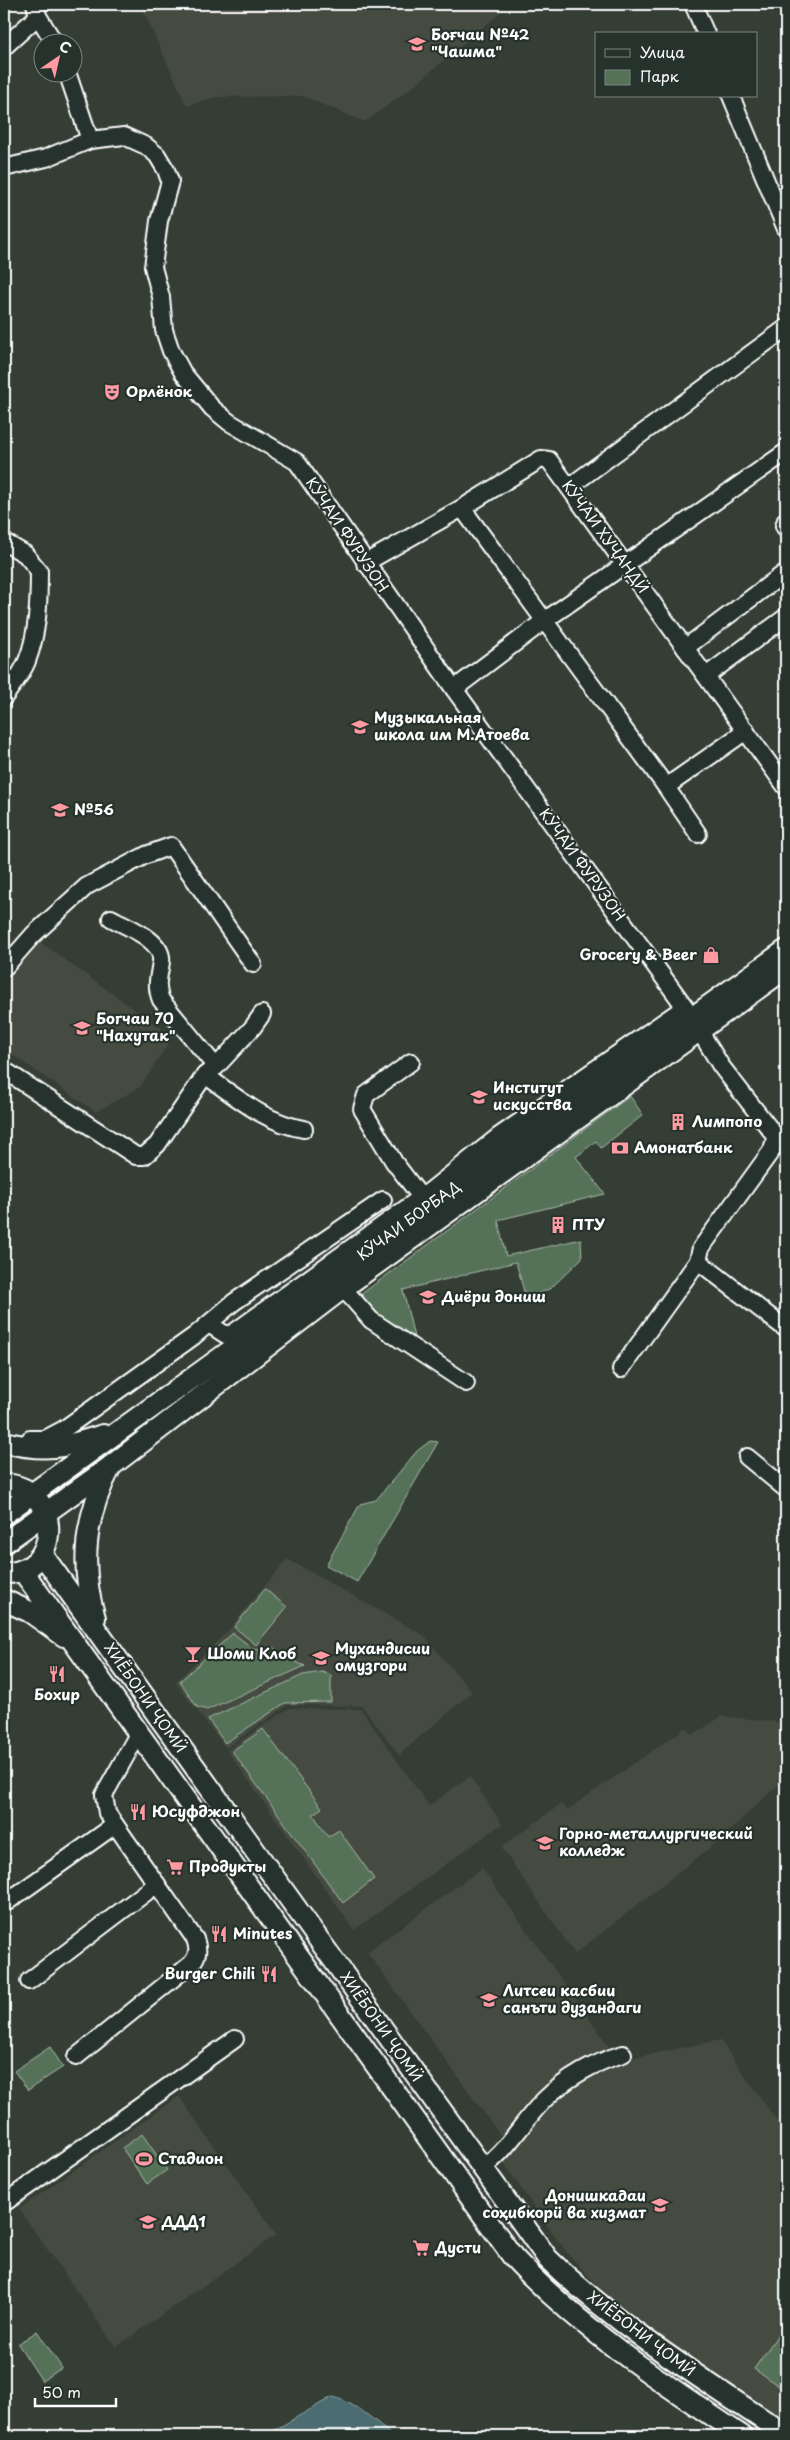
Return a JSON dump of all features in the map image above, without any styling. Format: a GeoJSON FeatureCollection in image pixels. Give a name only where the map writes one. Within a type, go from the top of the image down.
{"type":"FeatureCollection","features":[{"type":"Feature","properties":{"kind":"main road","name":"КӮЧАИ БОРБАД"},"geometry":{"type":"LineString","coordinates":[[4,1514],[19,1488],[121,1429],[425,1202],[786,950]]}},
{"type":"Feature","properties":{"kind":"main road","name":"КӮЧАИ БОРБАД"},"geometry":{"type":"LineString","coordinates":[[4,1543],[111,1466],[691,1018],[786,968]]}},
{"type":"Feature","properties":{"kind":"main road"},"geometry":{"type":"LineString","coordinates":[[4,1442],[39,1449],[52,1443],[67,1447],[121,1429]]}},
{"type":"Feature","properties":{"kind":"main road"},"geometry":{"type":"LineString","coordinates":[[98,1629],[86,1579],[86,1538],[91,1514],[111,1466]]}},
{"type":"Feature","properties":{"kind":"main road"},"geometry":{"type":"LineString","coordinates":[[4,1474],[46,1511],[48,1533],[42,1554],[33,1563],[13,1571]]}},
{"type":"Feature","properties":{"kind":"main road","name":"ХИЁБОНИ ҶОМӢ"},"geometry":{"type":"LineString","coordinates":[[42,1554],[98,1629],[141,1695],[548,2259],[578,2287],[626,2326],[786,2435]]}},
{"type":"Feature","properties":{"kind":"main road","name":"ХИЁБОНИ ҶОМӢ"},"geometry":{"type":"LineString","coordinates":[[13,1571],[78,1646],[138,1734],[492,2231],[533,2279],[629,2360],[742,2436]]}},
{"type":"Feature","properties":{"kind":"main road"},"geometry":{"type":"LineString","coordinates":[[4,1600],[30,1612],[78,1646]]}},
{"type":"Feature","properties":{"kind":"main road"},"geometry":{"type":"LineString","coordinates":[[381,2075],[404,2061]]}},
{"type":"Feature","properties":{"kind":"street"},"geometry":{"type":"LineString","coordinates":[[694,4],[705,32]]}},
{"type":"Feature","properties":{"kind":"street"},"geometry":{"type":"LineString","coordinates":[[4,47],[37,10],[49,32]]}},
{"type":"Feature","properties":{"kind":"street"},"geometry":{"type":"LineString","coordinates":[[71,82],[90,140]]}},
{"type":"Feature","properties":{"kind":"street"},"geometry":{"type":"LineString","coordinates":[[732,98],[780,198],[786,228]]}},
{"type":"Feature","properties":{"kind":"street","name":"КӮЧАИ ФУРУЗОН"},"geometry":{"type":"LineString","coordinates":[[4,168],[46,158],[90,140],[124,136],[146,146],[157,155],[170,181],[159,221],[153,267],[160,297],[164,330],[171,350],[184,373],[212,408],[229,422],[297,462],[365,563],[454,689],[691,1018],[720,1066],[773,1133],[775,1139],[772,1150],[700,1248],[698,1261]]}},
{"type":"Feature","properties":{"kind":"street"},"geometry":{"type":"LineString","coordinates":[[569,488],[786,328]]}},
{"type":"Feature","properties":{"kind":"street"},"geometry":{"type":"LineString","coordinates":[[454,689],[544,621],[786,452]]}},
{"type":"Feature","properties":{"kind":"street","name":"КӮЧАИ ХУҶАНДӢ"},"geometry":{"type":"LineString","coordinates":[[365,563],[462,508],[541,459],[550,460],[786,787]]}},
{"type":"Feature","properties":{"kind":"street"},"geometry":{"type":"LineString","coordinates":[[462,508],[664,784],[698,834]]}},
{"type":"Feature","properties":{"kind":"street"},"geometry":{"type":"LineString","coordinates":[[786,520],[784,526],[786,529]]}},
{"type":"Feature","properties":{"kind":"street"},"geometry":{"type":"LineString","coordinates":[[4,542],[25,554],[39,572],[39,607],[27,660],[20,675],[4,697]]}},
{"type":"Feature","properties":{"kind":"street"},"geometry":{"type":"LineString","coordinates":[[685,648],[786,572]]}},
{"type":"Feature","properties":{"kind":"street"},"geometry":{"type":"LineString","coordinates":[[706,676],[786,617]]}},
{"type":"Feature","properties":{"kind":"street"},"geometry":{"type":"LineString","coordinates":[[664,784],[669,785],[746,731]]}},
{"type":"Feature","properties":{"kind":"street"},"geometry":{"type":"LineString","coordinates":[[4,968],[34,935],[87,886],[146,855],[171,846],[253,964]]}},
{"type":"Feature","properties":{"kind":"street"},"geometry":{"type":"LineString","coordinates":[[111,918],[156,945],[161,953],[157,990],[161,1000],[211,1071],[262,1114],[276,1122],[304,1129]]}},
{"type":"Feature","properties":{"kind":"street"},"geometry":{"type":"LineString","coordinates":[[4,1070],[136,1156],[144,1156],[157,1145],[211,1071],[253,1027],[262,1014]]}},
{"type":"Feature","properties":{"kind":"street"},"geometry":{"type":"LineString","coordinates":[[209,1324],[226,1335],[233,1333],[425,1202],[394,1162],[362,1109],[366,1095],[411,1062]]}},
{"type":"Feature","properties":{"kind":"street"},"geometry":{"type":"LineString","coordinates":[[4,1434],[52,1443],[209,1324],[234,1302],[383,1200]]}},
{"type":"Feature","properties":{"kind":"street"},"geometry":{"type":"LineString","coordinates":[[620,1369],[698,1261],[786,1329]]}},
{"type":"Feature","properties":{"kind":"street"},"geometry":{"type":"LineString","coordinates":[[343,1288],[371,1320],[466,1383]]}},
{"type":"Feature","properties":{"kind":"street"},"geometry":{"type":"LineString","coordinates":[[747,1457],[786,1489]]}},
{"type":"Feature","properties":{"kind":"street"},"geometry":{"type":"LineString","coordinates":[[76,2057],[191,1964],[197,1955],[195,1940],[107,1814],[104,1795],[138,1734]]}},
{"type":"Feature","properties":{"kind":"street"},"geometry":{"type":"LineString","coordinates":[[4,1904],[115,1826]]}},
{"type":"Feature","properties":{"kind":"street"},"geometry":{"type":"LineString","coordinates":[[29,1982],[157,1884]]}},
{"type":"Feature","properties":{"kind":"street"},"geometry":{"type":"LineString","coordinates":[[4,2203],[235,2039]]}},
{"type":"Feature","properties":{"kind":"street"},"geometry":{"type":"LineString","coordinates":[[486,2166],[498,2157],[544,2101],[554,2092],[606,2059],[623,2054]]}},
{"type":"Feature","properties":{"kind":"shaded area"},"geometry":{"type":"Polygon","coordinates":[[[140,4],[494,4],[501,12],[410,89],[365,122],[302,96],[214,97],[187,106],[140,4]]]}},
{"type":"Feature","properties":{"kind":"shaded area","name":"Богчаи 70 \"Нахутак\""},"geometry":{"type":"Polygon","coordinates":[[[40,942],[173,1037],[140,1087],[96,1112],[4,1049],[4,983],[40,942]]]}},
{"type":"Feature","properties":{"kind":"shaded area","name":"Мухандисии омузгори"},"geometry":{"type":"Polygon","coordinates":[[[287,1559],[423,1635],[472,1692],[399,1755],[362,1706],[288,1705],[226,1748],[175,1682],[227,1632],[287,1559]]]}},
{"type":"Feature","properties":{"kind":"shaded area"},"geometry":{"type":"Polygon","coordinates":[[[289,1708],[361,1709],[429,1806],[470,1776],[502,1824],[354,1930],[227,1750],[289,1708]]]}},
{"type":"Feature","properties":{"kind":"shaded area"},"geometry":{"type":"Polygon","coordinates":[[[722,1716],[786,1723],[786,1777],[722,1838],[575,1954],[501,1847],[561,1804],[567,1810],[685,1728],[693,1735],[722,1716]]]}},
{"type":"Feature","properties":{"kind":"shaded area","name":"Литсеи касбии санъти дузандаги"},"geometry":{"type":"Polygon","coordinates":[[[482,1868],[611,2049],[558,2083],[503,2139],[367,1952],[482,1868]]]}},
{"type":"Feature","properties":{"kind":"shaded area","name":"Донишкадаи соҳибкорӣ ва хизмат"},"geometry":{"type":"Polygon","coordinates":[[[720,2040],[786,2134],[786,2421],[620,2311],[564,2249],[501,2160],[529,2131],[554,2097],[608,2063],[720,2040]]]}},
{"type":"Feature","properties":{"kind":"shaded area","name":"ДДД1"},"geometry":{"type":"Polygon","coordinates":[[[179,2096],[276,2235],[116,2347],[19,2209],[179,2096]]]}},
{"type":"Feature","properties":{"kind":"green space"},"geometry":{"type":"Polygon","coordinates":[[[630,1096],[643,1115],[601,1148],[596,1141],[576,1157],[605,1194],[498,1220],[506,1256],[581,1239],[582,1258],[551,1288],[526,1299],[516,1262],[403,1290],[414,1337],[411,1341],[377,1315],[360,1295],[630,1096]]]}},
{"type":"Feature","properties":{"kind":"green space"},"geometry":{"type":"Polygon","coordinates":[[[430,1441],[438,1442],[357,1582],[326,1565],[360,1504],[376,1500],[417,1451],[430,1441]]]}},
{"type":"Feature","properties":{"kind":"green space"},"geometry":{"type":"Polygon","coordinates":[[[265,1589],[287,1607],[256,1645],[234,1627],[265,1589]]]}},
{"type":"Feature","properties":{"kind":"green space"},"geometry":{"type":"Polygon","coordinates":[[[233,1633],[255,1650],[274,1647],[281,1655],[305,1666],[207,1710],[197,1707],[180,1681],[233,1633]]]}},
{"type":"Feature","properties":{"kind":"green space"},"geometry":{"type":"Polygon","coordinates":[[[322,1672],[331,1675],[331,1702],[285,1703],[225,1743],[208,1719],[303,1675],[322,1672]]]}},
{"type":"Feature","properties":{"kind":"green space"},"geometry":{"type":"Polygon","coordinates":[[[263,1729],[322,1808],[313,1814],[328,1837],[339,1830],[374,1879],[343,1903],[232,1751],[263,1729]]]}},
{"type":"Feature","properties":{"kind":"green space"},"geometry":{"type":"Polygon","coordinates":[[[50,2047],[63,2067],[28,2090],[14,2071],[50,2047]]]}},
{"type":"Feature","properties":{"kind":"green space","name":"Стадион"},"geometry":{"type":"Polygon","coordinates":[[[142,2134],[167,2170],[147,2184],[122,2148],[142,2134]]]}},
{"type":"Feature","properties":{"kind":"green space"},"geometry":{"type":"Polygon","coordinates":[[[37,2331],[62,2368],[42,2381],[18,2344],[37,2331]]]}},
{"type":"Feature","properties":{"kind":"green space"},"geometry":{"type":"Polygon","coordinates":[[[777,2336],[786,2342],[786,2391],[754,2369],[777,2336]]]}},
{"type":"Feature","properties":{"kind":"water"},"geometry":{"type":"Polygon","coordinates":[[[332,2397],[347,2402],[364,2412],[391,2436],[264,2436],[332,2397]]]}},
{"type":"Feature","properties":{"kind":"place","name":"Боғчаи №42 \"Чашма\""},"geometry":{"type":"Point","coordinates":[417,44]}},
{"type":"Feature","properties":{"kind":"place","name":"Орлёнок"},"geometry":{"type":"Point","coordinates":[112,392]}},
{"type":"Feature","properties":{"kind":"place","name":"Музыкальная школа им М.Атоева"},"geometry":{"type":"Point","coordinates":[360,727]}},
{"type":"Feature","properties":{"kind":"place","name":"№56"},"geometry":{"type":"Point","coordinates":[60,810]}},
{"type":"Feature","properties":{"kind":"place","name":"Grocery & Beer"},"geometry":{"type":"Point","coordinates":[711,955]}},
{"type":"Feature","properties":{"kind":"place","name":"Богчаи 70 \"Нахутак\""},"geometry":{"type":"Point","coordinates":[82,1028]}},
{"type":"Feature","properties":{"kind":"place","name":"Институт искусства"},"geometry":{"type":"Point","coordinates":[479,1097]}},
{"type":"Feature","properties":{"kind":"place","name":"Лимпопо"},"geometry":{"type":"Point","coordinates":[678,1122]}},
{"type":"Feature","properties":{"kind":"place","name":"Амонатбанк"},"geometry":{"type":"Point","coordinates":[620,1148]}},
{"type":"Feature","properties":{"kind":"place","name":"ПТУ"},"geometry":{"type":"Point","coordinates":[558,1225]}},
{"type":"Feature","properties":{"kind":"place","name":"Диёри дониш"},"geometry":{"type":"Point","coordinates":[428,1297]}},
{"type":"Feature","properties":{"kind":"place","name":"Шоми Клоб"},"geometry":{"type":"Point","coordinates":[193,1654]}},
{"type":"Feature","properties":{"kind":"place","name":"Мухандисии омузгори"},"geometry":{"type":"Point","coordinates":[321,1658]}},
{"type":"Feature","properties":{"kind":"place","name":"Бохир"},"geometry":{"type":"Point","coordinates":[57,1674]}},
{"type":"Feature","properties":{"kind":"place","name":"Юсуфджон"},"geometry":{"type":"Point","coordinates":[138,1812]}},
{"type":"Feature","properties":{"kind":"place","name":"Горно-металлургический колледж"},"geometry":{"type":"Point","coordinates":[545,1843]}},
{"type":"Feature","properties":{"kind":"place","name":"Продукты"},"geometry":{"type":"Point","coordinates":[175,1867]}},
{"type":"Feature","properties":{"kind":"place","name":"Minutes"},"geometry":{"type":"Point","coordinates":[219,1934]}},
{"type":"Feature","properties":{"kind":"place","name":"Burger Chili"},"geometry":{"type":"Point","coordinates":[269,1974]}},
{"type":"Feature","properties":{"kind":"place","name":"Литсеи касбии санъти дузандаги"},"geometry":{"type":"Point","coordinates":[489,2000]}},
{"type":"Feature","properties":{"kind":"place","name":"Стадион"},"geometry":{"type":"Point","coordinates":[144,2159]}},
{"type":"Feature","properties":{"kind":"place","name":"Донишкадаи соҳибкорӣ ва хизмат"},"geometry":{"type":"Point","coordinates":[660,2205]}},
{"type":"Feature","properties":{"kind":"place","name":"ДДД1"},"geometry":{"type":"Point","coordinates":[148,2222]}},
{"type":"Feature","properties":{"kind":"place","name":"Дусти"},"geometry":{"type":"Point","coordinates":[421,2248]}}]}
